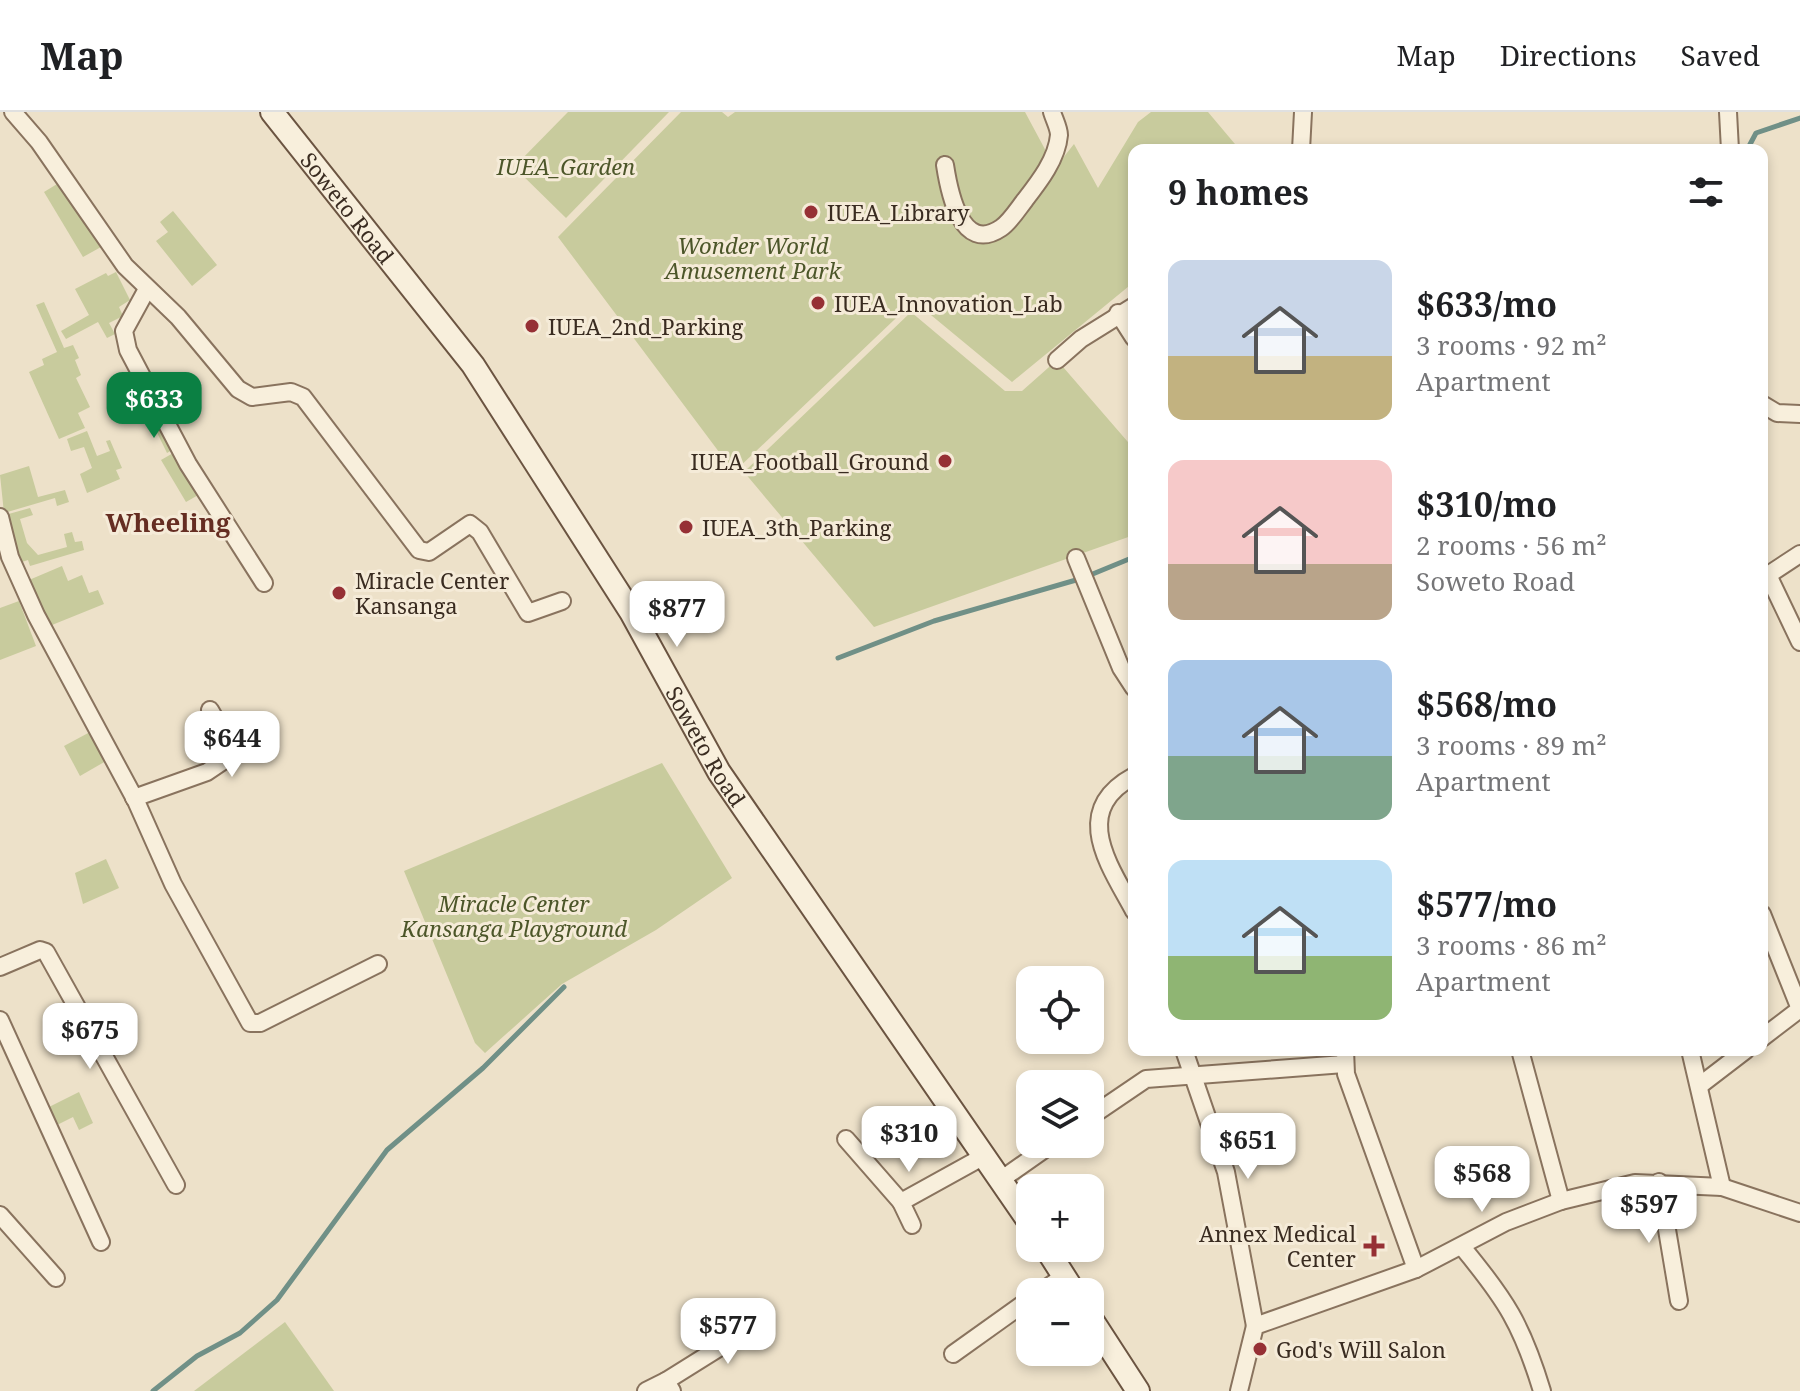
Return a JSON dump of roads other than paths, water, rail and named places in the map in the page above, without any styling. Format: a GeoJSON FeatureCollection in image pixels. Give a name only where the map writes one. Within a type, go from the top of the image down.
{"type":"FeatureCollection","features":[{"type":"Feature","properties":{"kind":"street"},"geometry":{"type":"LineString","coordinates":[[13,112],[39,142],[125,266],[178,317],[245,395],[291,392],[303,397],[419,550],[429,552],[470,524],[480,532],[528,613],[562,601]]}},
{"type":"Feature","properties":{"kind":"street","name":"Soweto Road"},"geometry":{"type":"LineString","coordinates":[[272,112],[473,365],[631,612],[719,772],[1016,1201]]}},
{"type":"Feature","properties":{"kind":"street"},"geometry":{"type":"LineString","coordinates":[[945,165],[950,199],[959,219],[975,232],[985,235],[1002,227],[1051,162],[1059,133],[1052,112]]}},
{"type":"Feature","properties":{"kind":"street"},"geometry":{"type":"LineString","coordinates":[[1301,144],[1303,112]]}},
{"type":"Feature","properties":{"kind":"street"},"geometry":{"type":"LineString","coordinates":[[1728,112],[1730,144]]}},
{"type":"Feature","properties":{"kind":"street"},"geometry":{"type":"LineString","coordinates":[[147,289],[124,331],[128,350],[188,464],[264,583]]}},
{"type":"Feature","properties":{"kind":"street"},"geometry":{"type":"LineString","coordinates":[[1057,360],[1128,309]]}},
{"type":"Feature","properties":{"kind":"street"},"geometry":{"type":"LineString","coordinates":[[1118,313],[1128,329]]}},
{"type":"Feature","properties":{"kind":"street"},"geometry":{"type":"LineString","coordinates":[[1768,409],[1800,414]]}},
{"type":"Feature","properties":{"kind":"street"},"geometry":{"type":"LineString","coordinates":[[0,517],[10,557],[36,615],[134,798],[173,884],[250,1023],[260,1023],[378,964]]}},
{"type":"Feature","properties":{"kind":"street"},"geometry":{"type":"LineString","coordinates":[[1800,554],[1768,575],[1800,642]]}},
{"type":"Feature","properties":{"kind":"street"},"geometry":{"type":"LineString","coordinates":[[1076,558],[1128,679]]}},
{"type":"Feature","properties":{"kind":"street"},"geometry":{"type":"LineString","coordinates":[[134,798],[207,772],[235,753],[236,749],[210,710]]}},
{"type":"Feature","properties":{"kind":"street"},"geometry":{"type":"LineString","coordinates":[[1128,781],[1109,795],[1098,838],[1107,863],[1128,900]]}},
{"type":"Feature","properties":{"kind":"street"},"geometry":{"type":"LineString","coordinates":[[1768,929],[1800,1009],[1768,1033]]}},
{"type":"Feature","properties":{"kind":"street"},"geometry":{"type":"LineString","coordinates":[[0,967],[40,950],[46,952],[176,1185]]}},
{"type":"Feature","properties":{"kind":"street"},"geometry":{"type":"LineString","coordinates":[[0,1020],[101,1242]]}},
{"type":"Feature","properties":{"kind":"street"},"geometry":{"type":"LineString","coordinates":[[1186,1056],[1226,1172],[1255,1326],[1239,1391]]}},
{"type":"Feature","properties":{"kind":"street"},"geometry":{"type":"LineString","coordinates":[[1522,1056],[1561,1201]]}},
{"type":"Feature","properties":{"kind":"street"},"geometry":{"type":"LineString","coordinates":[[1692,1056],[1722,1187]]}},
{"type":"Feature","properties":{"kind":"street"},"geometry":{"type":"LineString","coordinates":[[1699,1086],[1738,1056]]}},
{"type":"Feature","properties":{"kind":"street"},"geometry":{"type":"LineString","coordinates":[[1104,1108],[1146,1079],[1194,1077],[1344,1057],[1416,1269]]}},
{"type":"Feature","properties":{"kind":"street"},"geometry":{"type":"LineString","coordinates":[[846,1139],[901,1202],[912,1225]]}},
{"type":"Feature","properties":{"kind":"street"},"geometry":{"type":"LineString","coordinates":[[901,1202],[986,1155]]}},
{"type":"Feature","properties":{"kind":"street"},"geometry":{"type":"LineString","coordinates":[[1002,1179],[1032,1158]]}},
{"type":"Feature","properties":{"kind":"street"},"geometry":{"type":"LineString","coordinates":[[1659,1182],[1679,1301]]}},
{"type":"Feature","properties":{"kind":"street"},"geometry":{"type":"LineString","coordinates":[[1255,1326],[1416,1269],[1463,1248],[1506,1222],[1561,1201],[1635,1183],[1722,1187],[1800,1213]]}},
{"type":"Feature","properties":{"kind":"street"},"geometry":{"type":"LineString","coordinates":[[0,1215],[56,1278]]}},
{"type":"Feature","properties":{"kind":"street"},"geometry":{"type":"LineString","coordinates":[[1463,1248],[1505,1298],[1528,1345],[1542,1391]]}},
{"type":"Feature","properties":{"kind":"street"},"geometry":{"type":"LineString","coordinates":[[953,1354],[1016,1309]]}},
{"type":"Feature","properties":{"kind":"street"},"geometry":{"type":"LineString","coordinates":[[646,1391],[669,1386],[754,1326]]}},
{"type":"Feature","properties":{"kind":"street"},"geometry":{"type":"LineString","coordinates":[[1104,1339],[1138,1391]]}},
{"type":"Feature","properties":{"kind":"waterway"},"geometry":{"type":"LineString","coordinates":[[1750,144],[1756,133],[1800,118]]}},
{"type":"Feature","properties":{"kind":"waterway"},"geometry":{"type":"LineString","coordinates":[[838,658],[934,621],[1083,578],[1128,559]]}},
{"type":"Feature","properties":{"kind":"waterway"},"geometry":{"type":"LineString","coordinates":[[153,1391],[197,1356],[240,1333],[277,1300],[387,1150],[483,1068],[564,987]]}},
{"type":"Feature","properties":{"kind":"place","name":"IUEA_Library"},"geometry":{"type":"Point","coordinates":[811,212]}},
{"type":"Feature","properties":{"kind":"place","name":"IUEA_Innovation_Lab"},"geometry":{"type":"Point","coordinates":[818,303]}},
{"type":"Feature","properties":{"kind":"place","name":"IUEA_2nd_Parking"},"geometry":{"type":"Point","coordinates":[532,326]}},
{"type":"Feature","properties":{"kind":"place","name":"IUEA_Football_Ground"},"geometry":{"type":"Point","coordinates":[945,461]}},
{"type":"Feature","properties":{"kind":"place","name":"IUEA_3th_Parking"},"geometry":{"type":"Point","coordinates":[686,527]}},
{"type":"Feature","properties":{"kind":"place","name":"Miracle Center Kansanga"},"geometry":{"type":"Point","coordinates":[339,593]}},
{"type":"Feature","properties":{"kind":"place","name":"Annex Medical Center"},"geometry":{"type":"Point","coordinates":[1374,1246]}},
{"type":"Feature","properties":{"kind":"place","name":"God's Will Salon"},"geometry":{"type":"Point","coordinates":[1260,1349]}},
{"type":"Feature","properties":{"kind":"district","name":"Wheeling"},"geometry":{"type":"Point","coordinates":[168,522]}},
{"type":"Feature","properties":{"kind":"park label","name":"IUEA_Garden"},"geometry":{"type":"Point","coordinates":[566,166]}},
{"type":"Feature","properties":{"kind":"park label","name":"Wonder World Amusement Park"},"geometry":{"type":"Point","coordinates":[753,258]}},
{"type":"Feature","properties":{"kind":"park label","name":"Miracle Center Kansanga Playground"},"geometry":{"type":"Point","coordinates":[514,916]}}]}
